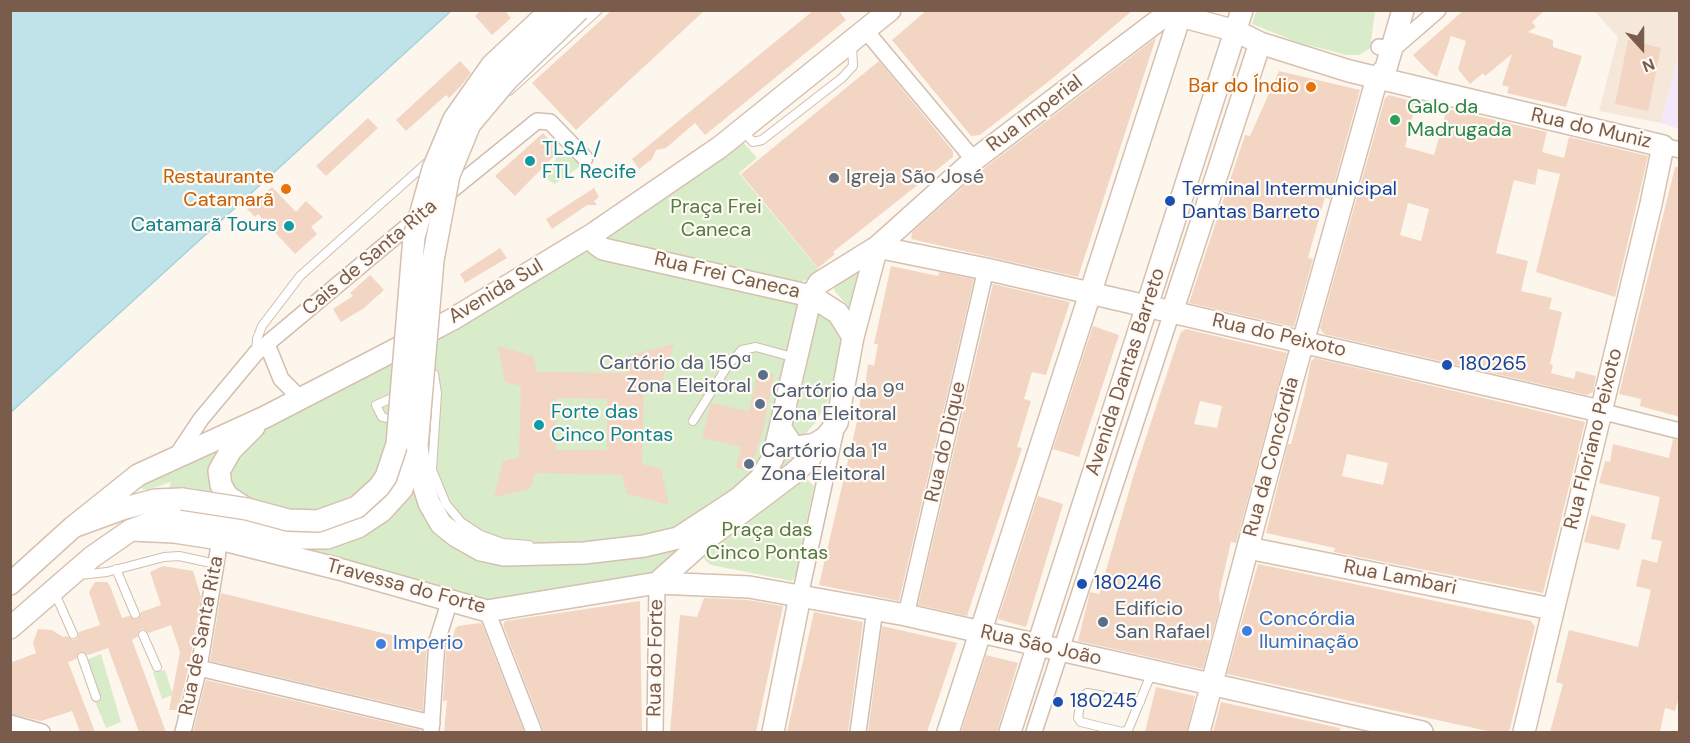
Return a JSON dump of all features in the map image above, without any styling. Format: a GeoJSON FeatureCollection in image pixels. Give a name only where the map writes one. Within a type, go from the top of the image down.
{"type":"FeatureCollection","features":[{"type":"Feature","properties":{"kind":"main road"},"geometry":{"type":"LineString","coordinates":[[10,628],[92,556],[131,530],[178,508],[241,506],[288,520],[318,521],[357,507],[386,477],[397,444],[414,237],[433,169],[454,119],[492,65],[551,10]]}},
{"type":"Feature","properties":{"kind":"main road"},"geometry":{"type":"LineString","coordinates":[[579,10],[507,80],[470,124],[449,175],[433,260],[425,441],[421,477],[429,503],[441,524],[456,536],[481,550],[504,555],[573,553],[644,546],[678,538],[739,498],[765,472],[773,458],[782,430],[812,296],[819,283],[836,270],[877,247]]}},
{"type":"Feature","properties":{"kind":"main road","name":"Avenida Sul"},"geometry":{"type":"LineString","coordinates":[[73,527],[138,475],[265,417],[453,319],[573,246],[598,241],[656,193],[742,130],[890,10]]}},
{"type":"Feature","properties":{"kind":"main road","name":"Avenida Dantas Barreto"},"geometry":{"type":"LineString","coordinates":[[1010,732],[1242,10]]}},
{"type":"Feature","properties":{"kind":"main road"},"geometry":{"type":"LineString","coordinates":[[1388,10],[1387,50],[1401,75],[1413,87]]}},
{"type":"Feature","properties":{"kind":"main road"},"geometry":{"type":"LineString","coordinates":[[1377,78],[1375,64],[1387,50],[1403,10]]}},
{"type":"Feature","properties":{"kind":"main road"},"geometry":{"type":"LineString","coordinates":[[948,732],[1072,342],[1091,293],[1176,12],[1236,31],[1260,44]]}},
{"type":"Feature","properties":{"kind":"main road","name":"Rua Imperial"},"geometry":{"type":"LineString","coordinates":[[877,247],[974,160],[1176,12]]}},
{"type":"Feature","properties":{"kind":"main road","name":"Avenida Dantas Barreto"},"geometry":{"type":"LineString","coordinates":[[1172,312],[1260,44]]}},
{"type":"Feature","properties":{"kind":"main road","name":"Rua do Muniz"},"geometry":{"type":"LineString","coordinates":[[1260,44],[1377,78],[1671,148]]}},
{"type":"Feature","properties":{"kind":"main road","name":"Rua da Concórdia"},"geometry":{"type":"LineString","coordinates":[[1199,732],[1303,342],[1377,78]]}},
{"type":"Feature","properties":{"kind":"main road","name":"Rua Floriano Peixoto"},"geometry":{"type":"LineString","coordinates":[[1524,732],[1651,204],[1671,148]]}},
{"type":"Feature","properties":{"kind":"main road","name":"Rua Frei Caneca"},"geometry":{"type":"LineString","coordinates":[[598,241],[812,296],[838,313],[854,337]]}},
{"type":"Feature","properties":{"kind":"main road"},"geometry":{"type":"LineString","coordinates":[[657,584],[705,540],[794,473],[832,430],[877,247]]}},
{"type":"Feature","properties":{"kind":"main road","name":"Rua do Peixoto"},"geometry":{"type":"LineString","coordinates":[[877,247],[986,269],[1600,411]]}},
{"type":"Feature","properties":{"kind":"main road"},"geometry":{"type":"LineString","coordinates":[[241,506],[221,485],[219,471],[231,450],[265,417]]}},
{"type":"Feature","properties":{"kind":"main road"},"geometry":{"type":"LineString","coordinates":[[782,430],[790,444],[796,447],[815,444],[832,430]]}},
{"type":"Feature","properties":{"kind":"main road"},"geometry":{"type":"LineString","coordinates":[[10,584],[73,527],[155,500],[293,538],[327,538],[358,527],[382,511],[402,489],[425,441]]}},
{"type":"Feature","properties":{"kind":"main road","name":"Travessa do Forte"},"geometry":{"type":"LineString","coordinates":[[131,530],[174,532],[220,539],[487,611],[657,584]]}},
{"type":"Feature","properties":{"kind":"main road","name":"Rua Lambari"},"geometry":{"type":"LineString","coordinates":[[1248,548],[1552,609]]}},
{"type":"Feature","properties":{"kind":"main road","name":"Rua São João"},"geometry":{"type":"LineString","coordinates":[[657,584],[749,587],[875,609],[1422,732]]}},
{"type":"Feature","properties":{"kind":"main road"},"geometry":{"type":"LineString","coordinates":[[773,732],[800,596]]}},
{"type":"Feature","properties":{"kind":"street"},"geometry":{"type":"LineString","coordinates":[[1387,50],[1438,10]]}},
{"type":"Feature","properties":{"kind":"street"},"geometry":{"type":"LineString","coordinates":[[859,37],[974,160]]}},
{"type":"Feature","properties":{"kind":"street","name":"Cais de Santa Rita"},"geometry":{"type":"LineString","coordinates":[[175,458],[201,419],[261,349],[537,121],[550,122],[585,159]]}},
{"type":"Feature","properties":{"kind":"street","name":"Rua do Dique"},"geometry":{"type":"LineString","coordinates":[[906,615],[986,269]]}},
{"type":"Feature","properties":{"kind":"street","name":"Avenida Dantas Barreto"},"geometry":{"type":"LineString","coordinates":[[1034,732],[1172,312]]}},
{"type":"Feature","properties":{"kind":"street"},"geometry":{"type":"LineString","coordinates":[[261,349],[281,379],[300,398]]}},
{"type":"Feature","properties":{"kind":"street","name":"Rua do Peixoto"},"geometry":{"type":"LineString","coordinates":[[1600,411],[1680,431]]}},
{"type":"Feature","properties":{"kind":"street"},"geometry":{"type":"LineString","coordinates":[[800,596],[832,430]]}},
{"type":"Feature","properties":{"kind":"street","name":"Rua de Santa Rita"},"geometry":{"type":"LineString","coordinates":[[183,732],[199,668],[220,539]]}},
{"type":"Feature","properties":{"kind":"street","name":"Rua do Forte"},"geometry":{"type":"LineString","coordinates":[[655,732],[657,584]]}},
{"type":"Feature","properties":{"kind":"street"},"geometry":{"type":"LineString","coordinates":[[199,668],[431,728],[437,640],[450,600]]}},
{"type":"Feature","properties":{"kind":"street"},"geometry":{"type":"LineString","coordinates":[[858,732],[875,609]]}},
{"type":"Feature","properties":{"kind":"street"},"geometry":{"type":"LineString","coordinates":[[487,611],[534,732]]}},
{"type":"Feature","properties":{"kind":"street"},"geometry":{"type":"LineString","coordinates":[[10,723],[42,732]]}},
{"type":"Feature","properties":{"kind":"lane"},"geometry":{"type":"LineString","coordinates":[[261,349],[256,339],[262,326],[300,276],[403,183],[536,69],[598,10]]}},
{"type":"Feature","properties":{"kind":"lane"},"geometry":{"type":"LineString","coordinates":[[693,421],[728,365],[742,350],[756,347],[797,358]]}},
{"type":"Feature","properties":{"kind":"lane"},"geometry":{"type":"LineString","coordinates":[[389,352],[419,362],[434,374],[437,393],[425,441]]}},
{"type":"Feature","properties":{"kind":"lane"},"geometry":{"type":"LineString","coordinates":[[434,374],[423,382],[376,405],[385,419],[422,424],[435,483],[446,504],[461,522],[481,535],[503,543],[644,546]]}},
{"type":"Feature","properties":{"kind":"lane"},"geometry":{"type":"LineString","coordinates":[[73,634],[61,583],[164,557],[179,556],[216,564]]}},
{"type":"Feature","properties":{"kind":"lane"},"geometry":{"type":"LineString","coordinates":[[116,569],[135,614]]}},
{"type":"Feature","properties":{"kind":"lane"},"geometry":{"type":"LineString","coordinates":[[143,635],[157,667]]}},
{"type":"Feature","properties":{"kind":"lane"},"geometry":{"type":"LineString","coordinates":[[82,657],[96,697]]}},
{"type":"Feature","properties":{"kind":"lane"},"geometry":{"type":"LineString","coordinates":[[1140,702],[1087,693],[1081,698],[1078,715],[1081,722],[1126,731],[1134,722],[1152,671]]}},
{"type":"Feature","properties":{"kind":"shaded area"},"geometry":{"type":"Polygon","coordinates":[[[1594,11],[1679,11],[1679,53],[1661,123],[1599,111],[1618,37],[1594,11]]]}},
{"type":"Feature","properties":{"kind":"shaded area"},"geometry":{"type":"Polygon","coordinates":[[[1679,53],[1680,129],[1661,123],[1679,53]]]}},
{"type":"Feature","properties":{"kind":"green space"},"geometry":{"type":"Polygon","coordinates":[[[1256,11],[1375,11],[1370,48],[1359,55],[1346,55],[1297,42],[1252,24],[1256,11]]]}},
{"type":"Feature","properties":{"kind":"green space","name":"Praça Frei Caneca"},"geometry":{"type":"Polygon","coordinates":[[[741,140],[757,158],[739,173],[820,271],[809,279],[795,284],[598,243],[690,181],[741,140]]]}},
{"type":"Feature","properties":{"kind":"green space"},"geometry":{"type":"Polygon","coordinates":[[[558,154],[563,157],[566,154],[582,165],[555,184],[548,180],[548,174],[558,154]]]}},
{"type":"Feature","properties":{"kind":"green space","name":"Praça das Cinco Pontas"},"geometry":{"type":"Polygon","coordinates":[[[583,246],[800,299],[777,432],[815,447],[657,578],[499,605],[196,531],[168,493],[171,482],[147,490],[140,488],[139,481],[583,246]]]}},
{"type":"Feature","properties":{"kind":"green space"},"geometry":{"type":"Polygon","coordinates":[[[857,268],[862,269],[851,310],[834,290],[835,285],[857,268]]]}},
{"type":"Feature","properties":{"kind":"green space"},"geometry":{"type":"Polygon","coordinates":[[[823,310],[843,336],[831,396],[815,423],[806,433],[795,436],[790,432],[814,313],[823,310]]]}},
{"type":"Feature","properties":{"kind":"green space","name":"Praça das Cinco Pontas"},"geometry":{"type":"Polygon","coordinates":[[[805,477],[814,486],[795,577],[792,581],[711,565],[705,560],[702,553],[798,479],[805,477]]]}},
{"type":"Feature","properties":{"kind":"green space"},"geometry":{"type":"Polygon","coordinates":[[[101,654],[121,722],[106,728],[79,663],[101,654]]]}},
{"type":"Feature","properties":{"kind":"green space"},"geometry":{"type":"Polygon","coordinates":[[[165,670],[173,695],[162,699],[153,672],[165,670]]]}},
{"type":"Feature","properties":{"kind":"water"},"geometry":{"type":"Polygon","coordinates":[[[11,10],[451,10],[451,11],[11,412],[11,10]]]}},
{"type":"Feature","properties":{"kind":"building"},"geometry":{"type":"Polygon","coordinates":[[[481,10],[504,10],[511,18],[492,35],[475,16],[481,10]]]}},
{"type":"Feature","properties":{"kind":"building"},"geometry":{"type":"Polygon","coordinates":[[[612,10],[705,10],[576,130],[532,83],[612,10]]]}},
{"type":"Feature","properties":{"kind":"building"},"geometry":{"type":"Polygon","coordinates":[[[814,10],[838,10],[846,20],[705,135],[695,123],[666,148],[656,150],[652,159],[639,169],[632,159],[814,10]]]}},
{"type":"Feature","properties":{"kind":"building"},"geometry":{"type":"Polygon","coordinates":[[[927,10],[1133,10],[1053,78],[980,135],[971,136],[892,40],[927,10]]]}},
{"type":"Feature","properties":{"kind":"building"},"geometry":{"type":"Polygon","coordinates":[[[1464,10],[1545,10],[1532,22],[1536,27],[1528,32],[1553,40],[1553,47],[1582,56],[1566,107],[1507,93],[1509,87],[1502,85],[1512,54],[1485,76],[1483,73],[1470,84],[1458,69],[1466,41],[1451,36],[1437,77],[1427,70],[1413,55],[1464,10]]]}},
{"type":"Feature","properties":{"kind":"building"},"geometry":{"type":"Polygon","coordinates":[[[1156,38],[1078,277],[911,239],[912,232],[982,170],[1156,38]]]}},
{"type":"Feature","properties":{"kind":"building"},"geometry":{"type":"Polygon","coordinates":[[[1628,40],[1661,48],[1648,111],[1615,104],[1628,40]]]}},
{"type":"Feature","properties":{"kind":"building"},"geometry":{"type":"Polygon","coordinates":[[[460,61],[471,73],[461,86],[449,98],[446,95],[406,131],[396,120],[460,61]]]}},
{"type":"Feature","properties":{"kind":"building"},"geometry":{"type":"Polygon","coordinates":[[[879,61],[953,151],[953,157],[833,252],[835,254],[818,268],[741,174],[879,61]]]}},
{"type":"Feature","properties":{"kind":"building"},"geometry":{"type":"Polygon","coordinates":[[[1279,71],[1360,90],[1330,199],[1325,197],[1308,258],[1313,259],[1294,327],[1189,303],[1245,135],[1250,136],[1279,71]]]}},
{"type":"Feature","properties":{"kind":"building"},"geometry":{"type":"Polygon","coordinates":[[[1389,95],[1416,102],[1405,147],[1434,155],[1447,109],[1547,132],[1542,152],[1564,158],[1569,137],[1648,156],[1615,297],[1536,272],[1560,174],[1538,169],[1535,185],[1514,180],[1496,253],[1528,261],[1521,291],[1552,298],[1549,309],[1562,312],[1550,364],[1553,365],[1551,373],[1574,379],[1576,371],[1596,376],[1593,392],[1587,395],[1324,334],[1320,328],[1385,98],[1389,95]],[[1408,203],[1400,235],[1421,241],[1429,209],[1408,203]]]}},
{"type":"Feature","properties":{"kind":"building"},"geometry":{"type":"Polygon","coordinates":[[[368,118],[378,128],[326,176],[316,166],[368,118]]]}},
{"type":"Feature","properties":{"kind":"building","name":"TLSA / FTL Recife"},"geometry":{"type":"Polygon","coordinates":[[[543,133],[559,151],[515,196],[495,176],[543,133]]]}},
{"type":"Feature","properties":{"kind":"building"},"geometry":{"type":"Polygon","coordinates":[[[1675,167],[1680,167],[1680,417],[1640,406],[1641,399],[1619,394],[1675,167]]]}},
{"type":"Feature","properties":{"kind":"building","name":"Catamarã Tours"},"geometry":{"type":"Polygon","coordinates":[[[272,187],[296,212],[306,201],[323,217],[311,227],[317,234],[295,254],[258,214],[255,217],[247,209],[272,187]]]}},
{"type":"Feature","properties":{"kind":"building"},"geometry":{"type":"Polygon","coordinates":[[[594,188],[599,197],[594,201],[597,205],[587,205],[552,229],[546,219],[594,188]]]}},
{"type":"Feature","properties":{"kind":"building"},"geometry":{"type":"Polygon","coordinates":[[[500,248],[507,258],[465,283],[460,274],[500,248]]]}},
{"type":"Feature","properties":{"kind":"building"},"geometry":{"type":"Polygon","coordinates":[[[891,266],[938,276],[939,272],[974,279],[899,601],[819,585],[858,417],[862,385],[865,386],[868,364],[874,366],[878,344],[874,344],[891,266]]]}},
{"type":"Feature","properties":{"kind":"building"},"geometry":{"type":"Polygon","coordinates":[[[370,275],[384,290],[364,308],[341,322],[333,309],[353,296],[350,293],[370,275]]]}},
{"type":"Feature","properties":{"kind":"building"},"geometry":{"type":"Polygon","coordinates":[[[993,284],[1070,302],[1046,375],[1032,372],[1024,399],[1031,401],[1017,447],[1022,448],[967,616],[918,605],[993,284]]]}},
{"type":"Feature","properties":{"kind":"building"},"geometry":{"type":"Polygon","coordinates":[[[1093,326],[1119,335],[1079,457],[1053,449],[1093,326]]]}},
{"type":"Feature","properties":{"kind":"building"},"geometry":{"type":"Polygon","coordinates":[[[1186,329],[1287,353],[1236,543],[1231,542],[1219,594],[1220,604],[1203,669],[1078,641],[1090,592],[1099,594],[1134,474],[1181,332],[1186,329]],[[1200,401],[1194,424],[1217,428],[1222,406],[1200,401]]]}},
{"type":"Feature","properties":{"kind":"building","name":"Forte das Cinco Pontas"},"geometry":{"type":"Polygon","coordinates":[[[674,344],[662,381],[644,385],[642,464],[661,469],[669,505],[627,494],[622,475],[535,473],[530,489],[494,497],[503,461],[519,457],[521,386],[505,382],[498,346],[533,356],[537,372],[625,373],[630,355],[674,344]],[[557,398],[556,450],[607,450],[607,399],[557,398]]]}},
{"type":"Feature","properties":{"kind":"building"},"geometry":{"type":"Polygon","coordinates":[[[1315,358],[1585,422],[1543,593],[1334,552],[1335,548],[1266,533],[1288,444],[1291,444],[1304,396],[1311,361],[1315,358]],[[1347,454],[1342,476],[1383,485],[1388,463],[1347,454]]]}},
{"type":"Feature","properties":{"kind":"building"},"geometry":{"type":"Polygon","coordinates":[[[758,371],[774,374],[763,430],[750,471],[736,468],[741,447],[702,438],[711,403],[749,411],[758,371]]]}},
{"type":"Feature","properties":{"kind":"building"},"geometry":{"type":"Polygon","coordinates":[[[1673,439],[1680,441],[1680,693],[1675,711],[1665,708],[1660,732],[1550,732],[1563,684],[1556,682],[1569,630],[1638,647],[1651,590],[1636,586],[1642,559],[1657,563],[1662,541],[1651,539],[1660,497],[1599,483],[1605,461],[1610,462],[1613,444],[1669,458],[1673,439]]]}},
{"type":"Feature","properties":{"kind":"building"},"geometry":{"type":"Polygon","coordinates":[[[1038,496],[1063,504],[1026,627],[998,619],[1038,496]]]}},
{"type":"Feature","properties":{"kind":"building"},"geometry":{"type":"Polygon","coordinates":[[[1591,515],[1626,524],[1619,550],[1584,542],[1591,515]]]}},
{"type":"Feature","properties":{"kind":"building"},"geometry":{"type":"Polygon","coordinates":[[[1258,564],[1531,621],[1535,627],[1509,732],[1492,732],[1227,674],[1258,564]]]}},
{"type":"Feature","properties":{"kind":"building"},"geometry":{"type":"Polygon","coordinates":[[[163,566],[193,571],[201,597],[189,666],[178,710],[169,710],[180,652],[171,625],[149,633],[141,629],[137,637],[132,640],[166,732],[139,732],[108,648],[88,655],[80,652],[76,659],[68,662],[95,732],[80,732],[72,711],[41,721],[10,714],[10,663],[36,653],[33,643],[38,629],[52,630],[73,640],[77,638],[79,632],[100,625],[89,592],[95,582],[107,582],[110,586],[122,618],[129,616],[138,619],[141,612],[161,605],[150,572],[163,566]]]}},
{"type":"Feature","properties":{"kind":"building"},"geometry":{"type":"Polygon","coordinates":[[[221,593],[427,644],[423,711],[210,661],[221,593]]]}},
{"type":"Feature","properties":{"kind":"building"},"geometry":{"type":"Polygon","coordinates":[[[704,598],[748,600],[783,606],[756,732],[670,732],[680,615],[697,617],[704,598]]]}},
{"type":"Feature","properties":{"kind":"building"},"geometry":{"type":"Polygon","coordinates":[[[640,601],[642,732],[544,732],[503,625],[505,621],[640,601]]]}},
{"type":"Feature","properties":{"kind":"building"},"geometry":{"type":"Polygon","coordinates":[[[814,612],[863,622],[848,732],[787,732],[814,612]]]}},
{"type":"Feature","properties":{"kind":"building"},"geometry":{"type":"Polygon","coordinates":[[[480,623],[524,732],[444,732],[447,700],[443,702],[446,649],[450,650],[455,629],[458,626],[480,623]]]}},
{"type":"Feature","properties":{"kind":"building"},"geometry":{"type":"Polygon","coordinates":[[[882,626],[957,643],[927,732],[868,732],[882,626]]]}},
{"type":"Feature","properties":{"kind":"building"},"geometry":{"type":"Polygon","coordinates":[[[986,655],[1018,663],[997,732],[961,732],[986,655]]]}},
{"type":"Feature","properties":{"kind":"building"},"geometry":{"type":"Polygon","coordinates":[[[206,680],[420,730],[420,732],[193,732],[206,680]]]}},
{"type":"Feature","properties":{"kind":"building"},"geometry":{"type":"Polygon","coordinates":[[[1156,687],[1195,696],[1187,732],[1145,732],[1156,687]]]}},
{"type":"Feature","properties":{"kind":"building"},"geometry":{"type":"Polygon","coordinates":[[[1221,702],[1340,728],[1340,732],[1213,732],[1221,702]]]}},
{"type":"Feature","properties":{"kind":"place","name":"Bar do Índio"},"geometry":{"type":"Point","coordinates":[1311,87]}},
{"type":"Feature","properties":{"kind":"place","name":"Galo da Madrugada"},"geometry":{"type":"Point","coordinates":[1395,120]}},
{"type":"Feature","properties":{"kind":"place","name":"TLSA / FTL Recife"},"geometry":{"type":"Point","coordinates":[530,161]}},
{"type":"Feature","properties":{"kind":"place","name":"Igreja São José"},"geometry":{"type":"Point","coordinates":[834,178]}},
{"type":"Feature","properties":{"kind":"place","name":"Restaurante Catamarã"},"geometry":{"type":"Point","coordinates":[286,189]}},
{"type":"Feature","properties":{"kind":"place","name":"Terminal Intermunicipal Dantas Barreto"},"geometry":{"type":"Point","coordinates":[1170,201]}},
{"type":"Feature","properties":{"kind":"place","name":"Catamarã Tours"},"geometry":{"type":"Point","coordinates":[289,226]}},
{"type":"Feature","properties":{"kind":"place","name":"180265"},"geometry":{"type":"Point","coordinates":[1447,365]}},
{"type":"Feature","properties":{"kind":"place","name":"Cartório da 150ª Zona Eleitoral"},"geometry":{"type":"Point","coordinates":[763,375]}},
{"type":"Feature","properties":{"kind":"place","name":"Cartório da 9ª Zona Eleitoral"},"geometry":{"type":"Point","coordinates":[760,404]}},
{"type":"Feature","properties":{"kind":"place","name":"Forte das Cinco Pontas"},"geometry":{"type":"Point","coordinates":[539,425]}},
{"type":"Feature","properties":{"kind":"place","name":"Cartório da 1ª Zona Eleitoral"},"geometry":{"type":"Point","coordinates":[749,464]}},
{"type":"Feature","properties":{"kind":"place","name":"180246"},"geometry":{"type":"Point","coordinates":[1082,584]}},
{"type":"Feature","properties":{"kind":"place","name":"Edifício San Rafael"},"geometry":{"type":"Point","coordinates":[1103,622]}},
{"type":"Feature","properties":{"kind":"place","name":"Concórdia Iluminação"},"geometry":{"type":"Point","coordinates":[1247,631]}},
{"type":"Feature","properties":{"kind":"place","name":"Imperio"},"geometry":{"type":"Point","coordinates":[381,644]}},
{"type":"Feature","properties":{"kind":"place","name":"180245"},"geometry":{"type":"Point","coordinates":[1058,702]}}]}
